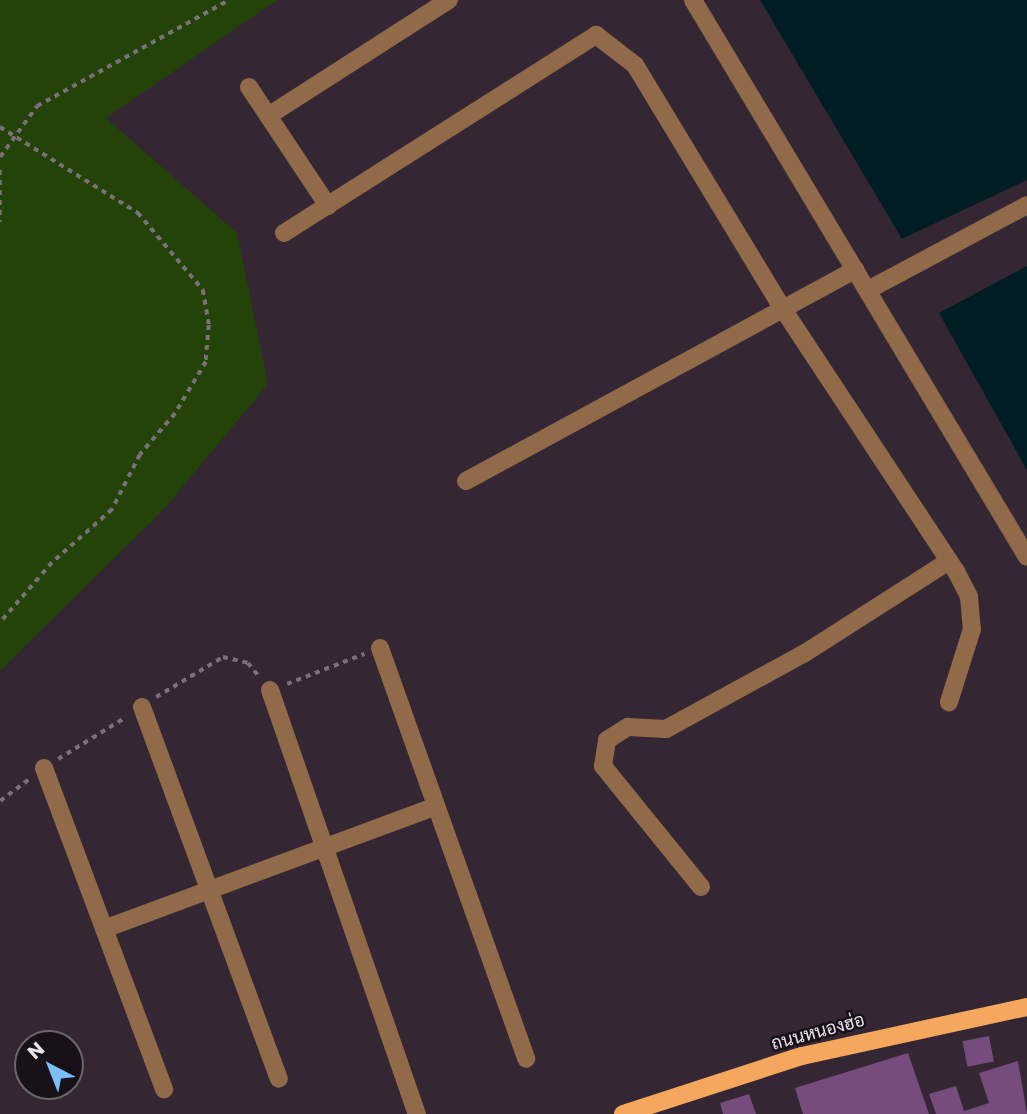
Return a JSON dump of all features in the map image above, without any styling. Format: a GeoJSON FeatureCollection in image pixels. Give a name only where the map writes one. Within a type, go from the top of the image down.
{"type":"FeatureCollection","features":[{"type":"Feature","properties":{"kind":"main road","name":"ถนนหนองฮ่อ"},"geometry":{"type":"LineString","coordinates":[[623,1114],[802,1056],[1027,1007]]}},
{"type":"Feature","properties":{"kind":"street"},"geometry":{"type":"LineString","coordinates":[[268,116],[449,0]]}},
{"type":"Feature","properties":{"kind":"street"},"geometry":{"type":"LineString","coordinates":[[693,0],[1027,557]]}},
{"type":"Feature","properties":{"kind":"street"},"geometry":{"type":"LineString","coordinates":[[285,233],[596,35],[635,65],[783,309],[970,597],[972,629],[949,702]]}},
{"type":"Feature","properties":{"kind":"street"},"geometry":{"type":"LineString","coordinates":[[249,87],[327,206]]}},
{"type":"Feature","properties":{"kind":"street"},"geometry":{"type":"LineString","coordinates":[[868,290],[1027,205]]}},
{"type":"Feature","properties":{"kind":"street"},"geometry":{"type":"LineString","coordinates":[[467,481],[855,270]]}},
{"type":"Feature","properties":{"kind":"street"},"geometry":{"type":"LineString","coordinates":[[701,887],[603,766],[607,740],[628,727],[666,729],[805,653],[949,561]]}},
{"type":"Feature","properties":{"kind":"street"},"geometry":{"type":"LineString","coordinates":[[380,648],[526,1059]]}},
{"type":"Feature","properties":{"kind":"street"},"geometry":{"type":"LineString","coordinates":[[270,690],[417,1114]]}},
{"type":"Feature","properties":{"kind":"street"},"geometry":{"type":"LineString","coordinates":[[142,707],[279,1079]]}},
{"type":"Feature","properties":{"kind":"street"},"geometry":{"type":"LineString","coordinates":[[44,768],[164,1089]]}},
{"type":"Feature","properties":{"kind":"street"},"geometry":{"type":"LineString","coordinates":[[104,929],[436,807]]}},
{"type":"Feature","properties":{"kind":"path"},"geometry":{"type":"LineString","coordinates":[[0,157],[12,132],[37,106],[229,0]]}},
{"type":"Feature","properties":{"kind":"path"},"geometry":{"type":"LineString","coordinates":[[0,127],[138,212],[203,290],[209,325],[206,362],[175,414],[140,455],[112,510],[52,563],[0,623]]}},
{"type":"Feature","properties":{"kind":"path"},"geometry":{"type":"LineString","coordinates":[[0,170],[0,222]]}},
{"type":"Feature","properties":{"kind":"path"},"geometry":{"type":"LineString","coordinates":[[0,801],[44,768],[142,707],[201,665],[223,657],[248,663],[270,690],[380,648]]}},
{"type":"Feature","properties":{"kind":"green space"},"geometry":{"type":"Polygon","coordinates":[[[0,0],[277,0],[106,118],[237,233],[268,384],[163,510],[0,671],[0,0]]]}},
{"type":"Feature","properties":{"kind":"water"},"geometry":{"type":"Polygon","coordinates":[[[760,0],[1027,0],[1027,180],[902,239],[760,0]]]}},
{"type":"Feature","properties":{"kind":"water"},"geometry":{"type":"Polygon","coordinates":[[[1027,266],[1027,470],[939,313],[1027,266]]]}},
{"type":"Feature","properties":{"kind":"building"},"geometry":{"type":"Polygon","coordinates":[[[989,1036],[994,1062],[967,1067],[962,1041],[989,1036]]]}},
{"type":"Feature","properties":{"kind":"building"},"geometry":{"type":"Polygon","coordinates":[[[908,1053],[929,1114],[803,1114],[795,1088],[908,1053]]]}},
{"type":"Feature","properties":{"kind":"building"},"geometry":{"type":"Polygon","coordinates":[[[1018,1061],[1027,1114],[936,1114],[929,1094],[956,1086],[964,1111],[989,1103],[979,1073],[1018,1061]]]}},
{"type":"Feature","properties":{"kind":"building"},"geometry":{"type":"Polygon","coordinates":[[[749,1094],[756,1114],[723,1114],[720,1103],[749,1094]]]}}]}
